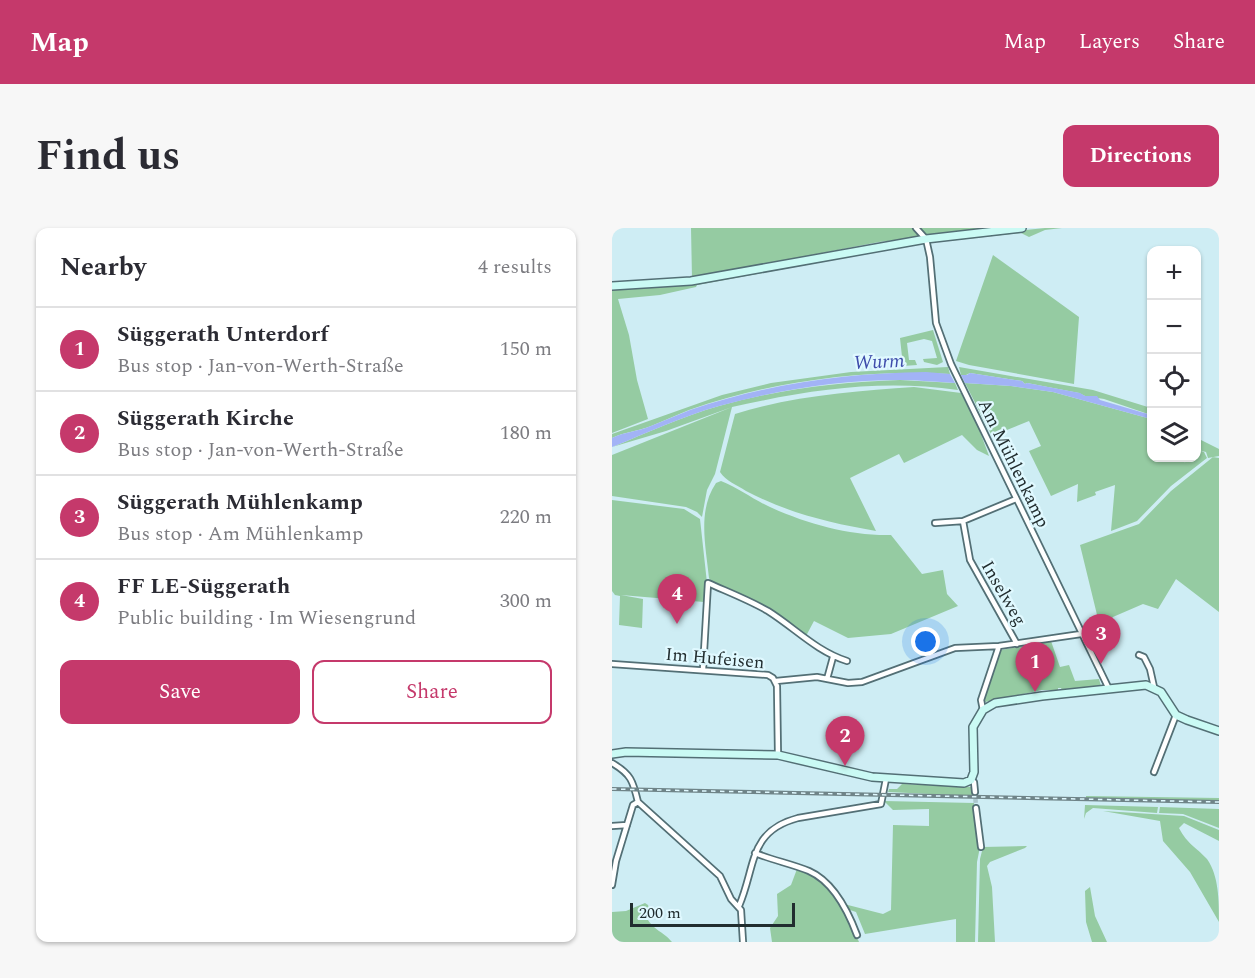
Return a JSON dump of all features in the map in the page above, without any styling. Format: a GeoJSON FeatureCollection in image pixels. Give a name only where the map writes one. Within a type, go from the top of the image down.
{"type":"FeatureCollection","features":[{"type":"Feature","properties":{"kind":"main road"},"geometry":{"type":"LineString","coordinates":[[612,286],[691,281],[926,239],[1022,228]]}},
{"type":"Feature","properties":{"kind":"main road"},"geometry":{"type":"LineString","coordinates":[[612,754],[626,752],[778,754],[843,771],[886,779],[964,783],[971,780],[974,772],[973,727],[984,710],[994,703],[1141,685],[1154,687],[1161,692],[1176,715],[1219,731]]}},
{"type":"Feature","properties":{"kind":"street"},"geometry":{"type":"LineString","coordinates":[[916,228],[926,239]]}},
{"type":"Feature","properties":{"kind":"street","name":"Am Mühlenkamp"},"geometry":{"type":"LineString","coordinates":[[926,239],[930,257],[936,323],[955,372],[1109,689]]}},
{"type":"Feature","properties":{"kind":"street"},"geometry":{"type":"LineString","coordinates":[[935,523],[963,521],[1016,499]]}},
{"type":"Feature","properties":{"kind":"street","name":"Inselweg"},"geometry":{"type":"LineString","coordinates":[[963,521],[970,560],[1017,644]]}},
{"type":"Feature","properties":{"kind":"street"},"geometry":{"type":"LineString","coordinates":[[702,669],[708,583],[766,610],[800,633],[814,646],[833,657],[847,661]]}},
{"type":"Feature","properties":{"kind":"street"},"geometry":{"type":"LineString","coordinates":[[776,681],[817,677],[848,683],[862,682],[955,648],[1017,644],[1081,634]]}},
{"type":"Feature","properties":{"kind":"street","name":"Inselweg"},"geometry":{"type":"LineString","coordinates":[[984,710],[981,700],[999,646]]}},
{"type":"Feature","properties":{"kind":"street"},"geometry":{"type":"LineString","coordinates":[[1139,655],[1144,657],[1150,669],[1154,687]]}},
{"type":"Feature","properties":{"kind":"street"},"geometry":{"type":"LineString","coordinates":[[827,679],[833,657]]}},
{"type":"Feature","properties":{"kind":"street","name":"Im Hufeisen"},"geometry":{"type":"LineString","coordinates":[[612,664],[768,675],[776,681],[778,754]]}},
{"type":"Feature","properties":{"kind":"street"},"geometry":{"type":"LineString","coordinates":[[1154,772],[1176,715]]}},
{"type":"Feature","properties":{"kind":"street"},"geometry":{"type":"LineString","coordinates":[[612,763],[632,780],[638,802],[720,876],[731,899],[739,906],[742,915],[743,942]]}},
{"type":"Feature","properties":{"kind":"street"},"geometry":{"type":"LineString","coordinates":[[739,906],[755,853],[764,837],[772,829],[785,821],[798,818],[881,804],[886,789],[886,779]]}},
{"type":"Feature","properties":{"kind":"street"},"geometry":{"type":"LineString","coordinates":[[971,780],[974,782],[975,792]]}},
{"type":"Feature","properties":{"kind":"street"},"geometry":{"type":"LineString","coordinates":[[612,885],[616,861],[633,805],[638,802]]}},
{"type":"Feature","properties":{"kind":"street"},"geometry":{"type":"LineString","coordinates":[[976,808],[981,847]]}},
{"type":"Feature","properties":{"kind":"street"},"geometry":{"type":"LineString","coordinates":[[612,826],[627,825]]}},
{"type":"Feature","properties":{"kind":"street"},"geometry":{"type":"LineString","coordinates":[[755,853],[810,872],[820,879],[846,909],[857,934]]}},
{"type":"Feature","properties":{"kind":"green space"},"geometry":{"type":"Polygon","coordinates":[[[691,228],[996,228],[879,242],[692,278],[691,228]]]}},
{"type":"Feature","properties":{"kind":"green space"},"geometry":{"type":"Polygon","coordinates":[[[1062,228],[1045,230],[1029,237],[1021,233],[948,241],[946,238],[1062,228]]]}},
{"type":"Feature","properties":{"kind":"green space"},"geometry":{"type":"Polygon","coordinates":[[[921,244],[697,285],[660,295],[618,299],[629,335],[637,380],[648,419],[612,433],[612,289],[676,285],[921,244]]]}},
{"type":"Feature","properties":{"kind":"green space"},"geometry":{"type":"Polygon","coordinates":[[[993,255],[1079,317],[1074,384],[956,361],[993,255]]]}},
{"type":"Feature","properties":{"kind":"green space"},"geometry":{"type":"Polygon","coordinates":[[[933,330],[943,362],[937,365],[924,362],[923,359],[937,358],[932,341],[924,339],[907,343],[909,360],[915,360],[917,365],[903,366],[900,338],[933,330]]]}},
{"type":"Feature","properties":{"kind":"green space"},"geometry":{"type":"Polygon","coordinates":[[[948,367],[950,374],[884,373],[818,379],[753,391],[689,410],[651,426],[612,438],[612,434],[722,395],[771,383],[851,372],[948,367]]]}},
{"type":"Feature","properties":{"kind":"green space"},"geometry":{"type":"Polygon","coordinates":[[[959,367],[1093,390],[1147,407],[1147,414],[1104,399],[1025,384],[1022,381],[970,373],[961,375],[959,367]]]}},
{"type":"Feature","properties":{"kind":"green space"},"geometry":{"type":"Polygon","coordinates":[[[900,380],[955,383],[958,390],[900,386],[844,388],[732,407],[666,431],[612,447],[706,410],[787,391],[900,380]]]}},
{"type":"Feature","properties":{"kind":"green space"},"geometry":{"type":"Polygon","coordinates":[[[965,383],[1053,392],[1147,418],[1147,462],[1201,462],[1201,451],[1207,458],[1171,486],[1137,521],[1111,531],[1115,485],[1077,502],[1078,484],[1051,496],[1029,451],[1041,446],[1029,421],[992,436],[965,383]]]}},
{"type":"Feature","properties":{"kind":"green space"},"geometry":{"type":"Polygon","coordinates":[[[914,387],[961,393],[979,429],[989,456],[977,450],[962,435],[904,463],[899,454],[850,478],[876,531],[826,521],[793,511],[746,491],[720,472],[735,414],[801,399],[914,387]]]}},
{"type":"Feature","properties":{"kind":"green space"},"geometry":{"type":"Polygon","coordinates":[[[732,407],[715,474],[707,490],[702,517],[686,507],[612,496],[612,455],[732,407]]]}},
{"type":"Feature","properties":{"kind":"green space"},"geometry":{"type":"Polygon","coordinates":[[[1201,440],[1219,449],[1219,456],[1208,458],[1206,452],[1201,451],[1201,440]]]}},
{"type":"Feature","properties":{"kind":"green space"},"geometry":{"type":"Polygon","coordinates":[[[1213,457],[1219,458],[1219,612],[1176,579],[1158,609],[1143,604],[1099,623],[1080,545],[1139,524],[1171,491],[1213,457]]]}},
{"type":"Feature","properties":{"kind":"green space"},"geometry":{"type":"Polygon","coordinates":[[[721,481],[770,507],[814,524],[845,531],[891,535],[922,574],[943,570],[947,594],[958,606],[891,634],[848,638],[814,621],[806,636],[768,609],[712,583],[709,578],[704,529],[706,505],[716,483],[721,481]]]}},
{"type":"Feature","properties":{"kind":"green space"},"geometry":{"type":"Polygon","coordinates":[[[612,500],[684,509],[700,519],[707,583],[704,602],[621,595],[643,599],[642,628],[619,625],[620,596],[615,595],[612,591],[612,500]]]}},
{"type":"Feature","properties":{"kind":"green space"},"geometry":{"type":"Polygon","coordinates":[[[1051,641],[1060,667],[1069,665],[1075,681],[1099,679],[1101,686],[1042,690],[985,702],[984,698],[1001,650],[1051,641]]]}},
{"type":"Feature","properties":{"kind":"green space"},"geometry":{"type":"Polygon","coordinates":[[[902,784],[973,787],[973,796],[888,792],[889,789],[897,789],[902,784]]]}},
{"type":"Feature","properties":{"kind":"green space"},"geometry":{"type":"Polygon","coordinates":[[[1086,796],[1219,798],[1219,801],[1086,798],[1086,796]]]}},
{"type":"Feature","properties":{"kind":"green space"},"geometry":{"type":"Polygon","coordinates":[[[884,801],[974,803],[980,847],[977,862],[975,942],[956,942],[956,919],[865,934],[856,912],[847,909],[844,904],[883,914],[891,910],[893,825],[929,826],[929,809],[893,810],[884,801]]]}},
{"type":"Feature","properties":{"kind":"green space"},"geometry":{"type":"Polygon","coordinates":[[[1085,805],[1158,807],[1157,813],[1093,808],[1086,813],[1084,819],[1085,805]]]}},
{"type":"Feature","properties":{"kind":"green space"},"geometry":{"type":"Polygon","coordinates":[[[1160,807],[1219,809],[1219,828],[1183,814],[1159,813],[1160,807]]]}},
{"type":"Feature","properties":{"kind":"green space"},"geometry":{"type":"Polygon","coordinates":[[[1103,811],[1184,816],[1219,830],[1219,841],[1184,823],[1179,828],[1185,838],[1207,859],[1214,873],[1218,889],[1219,922],[1190,872],[1163,841],[1160,821],[1103,811]]]}},
{"type":"Feature","properties":{"kind":"green space"},"geometry":{"type":"Polygon","coordinates":[[[1027,846],[990,862],[987,866],[992,887],[995,942],[978,942],[980,859],[983,847],[1027,846]]]}},
{"type":"Feature","properties":{"kind":"green space"},"geometry":{"type":"Polygon","coordinates":[[[797,869],[819,881],[836,898],[859,942],[772,942],[770,928],[778,916],[777,894],[791,885],[797,869]]]}},
{"type":"Feature","properties":{"kind":"green space"},"geometry":{"type":"Polygon","coordinates":[[[1090,887],[1095,916],[1107,942],[1092,942],[1086,922],[1085,891],[1090,887]]]}},
{"type":"Feature","properties":{"kind":"green space"},"geometry":{"type":"Polygon","coordinates":[[[645,903],[650,911],[646,917],[649,922],[672,942],[612,942],[612,912],[626,911],[645,903]]]}},
{"type":"Feature","properties":{"kind":"water"},"geometry":{"type":"Polygon","coordinates":[[[926,372],[950,374],[955,383],[877,380],[786,391],[706,410],[612,447],[612,438],[617,436],[646,428],[690,410],[748,393],[836,378],[926,372]]]}},
{"type":"Feature","properties":{"kind":"water"},"geometry":{"type":"Polygon","coordinates":[[[970,373],[1022,381],[1025,384],[1080,393],[1085,396],[1097,396],[1100,400],[1147,414],[1147,418],[1053,392],[965,383],[961,375],[970,373]]]}},
{"type":"Feature","properties":{"kind":"tunnel"},"geometry":{"type":"LineString","coordinates":[[975,792],[976,808]]}},
{"type":"Feature","properties":{"kind":"railway"},"geometry":{"type":"LineString","coordinates":[[612,789],[1219,802]]}},
{"type":"Feature","properties":{"kind":"place","name":"FF LE-Süggerath"},"geometry":{"type":"Point","coordinates":[677,624]}},
{"type":"Feature","properties":{"kind":"place","name":"Süggerath Mühlenkamp"},"geometry":{"type":"Point","coordinates":[1101,664]}},
{"type":"Feature","properties":{"kind":"place","name":"Süggerath Unterdorf"},"geometry":{"type":"Point","coordinates":[1035,692]}},
{"type":"Feature","properties":{"kind":"place","name":"Süggerath Kirche"},"geometry":{"type":"Point","coordinates":[845,766]}},
{"type":"Feature","properties":{"kind":"water label","name":"Wurm"},"geometry":{"type":"Point","coordinates":[879,361]}}]}
